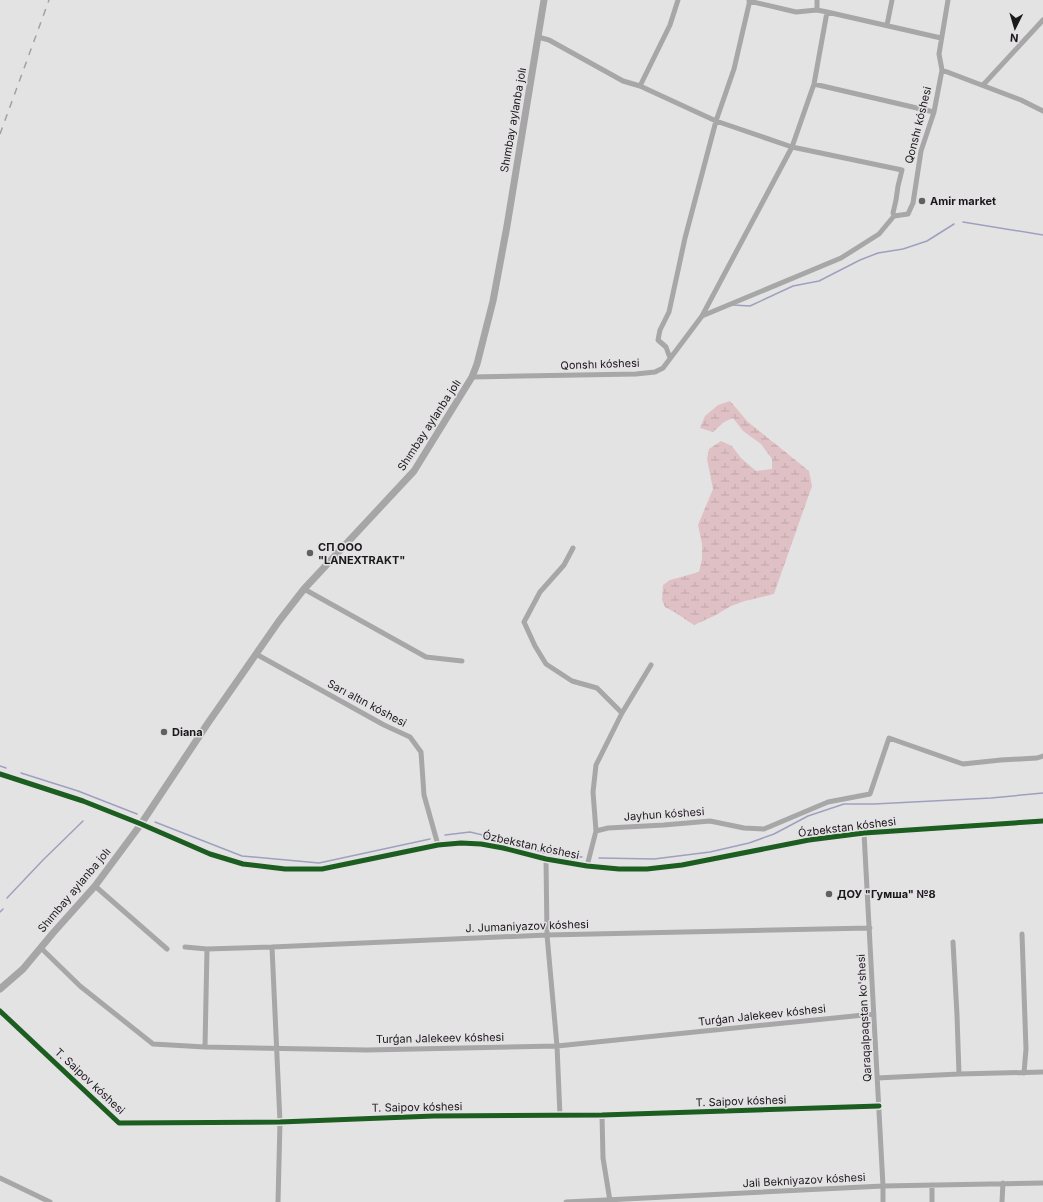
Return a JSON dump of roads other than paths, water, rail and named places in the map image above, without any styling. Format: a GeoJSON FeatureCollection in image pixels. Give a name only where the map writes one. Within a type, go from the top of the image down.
{"type":"FeatureCollection","features":[{"type":"Feature","properties":{"kind":"main road","name":"Shımbay aylanba jolı"},"geometry":{"type":"LineString","coordinates":[[0,989],[23,969],[95,886],[141,824],[208,723],[279,621],[304,589],[414,471],[472,377],[477,364],[493,301],[544,0]]}},
{"type":"Feature","properties":{"kind":"main road","name":"Ózbekstan kóshesi"},"geometry":{"type":"LineString","coordinates":[[141,824],[210,854],[243,864],[284,869],[322,869],[438,845],[461,843],[481,844],[504,848],[546,860],[587,866],[619,869],[647,869],[682,865],[809,840],[864,832],[1043,821]]}},
{"type":"Feature","properties":{"kind":"street"},"geometry":{"type":"LineString","coordinates":[[640,86],[670,25],[678,0]]}},
{"type":"Feature","properties":{"kind":"street"},"geometry":{"type":"LineString","coordinates":[[817,0],[817,10]]}},
{"type":"Feature","properties":{"kind":"street"},"geometry":{"type":"LineString","coordinates":[[887,25],[892,0]]}},
{"type":"Feature","properties":{"kind":"street","name":"Qonshı kóshesi"},"geometry":{"type":"LineString","coordinates":[[702,316],[841,258],[879,234],[894,216],[908,214],[913,203],[920,151],[934,112],[942,70],[939,54],[948,0]]}},
{"type":"Feature","properties":{"kind":"street"},"geometry":{"type":"LineString","coordinates":[[670,358],[666,347],[658,340],[660,330],[669,312],[685,238],[716,121],[734,69],[750,1],[796,12],[817,10],[941,38]]}},
{"type":"Feature","properties":{"kind":"street","name":"Qonshı kóshesi"},"geometry":{"type":"LineString","coordinates":[[472,377],[636,374],[655,372],[663,368],[702,316],[792,147],[814,84],[827,12]]}},
{"type":"Feature","properties":{"kind":"street"},"geometry":{"type":"LineString","coordinates":[[983,85],[1043,20]]}},
{"type":"Feature","properties":{"kind":"street"},"geometry":{"type":"LineString","coordinates":[[538,37],[549,40],[622,81],[640,86],[716,121],[792,147],[902,170],[893,213],[894,216]]}},
{"type":"Feature","properties":{"kind":"street"},"geometry":{"type":"LineString","coordinates":[[942,70],[1021,100],[1043,111]]}},
{"type":"Feature","properties":{"kind":"street"},"geometry":{"type":"LineString","coordinates":[[814,84],[934,112]]}},
{"type":"Feature","properties":{"kind":"street"},"geometry":{"type":"LineString","coordinates":[[573,548],[564,565],[540,592],[524,622],[535,646],[546,664],[572,681],[597,688],[622,713]]}},
{"type":"Feature","properties":{"kind":"street"},"geometry":{"type":"LineString","coordinates":[[304,589],[426,657],[462,660]]}},
{"type":"Feature","properties":{"kind":"street","name":"Sarı altın kóshesi"},"geometry":{"type":"LineString","coordinates":[[256,654],[384,725],[410,737],[421,752],[424,795],[438,845]]}},
{"type":"Feature","properties":{"kind":"street"},"geometry":{"type":"LineString","coordinates":[[587,866],[596,831],[593,792],[596,765],[622,713],[651,665]]}},
{"type":"Feature","properties":{"kind":"street","name":"Jayhun kóshesi"},"geometry":{"type":"LineString","coordinates":[[596,831],[608,828],[710,821],[744,828],[764,829],[828,802],[870,794],[889,738],[963,764],[1037,758],[1043,756]]}},
{"type":"Feature","properties":{"kind":"street"},"geometry":{"type":"LineString","coordinates":[[0,774],[83,802],[141,824]]}},
{"type":"Feature","properties":{"kind":"street","name":"Qaraqalpaqstan ko'shesi"},"geometry":{"type":"LineString","coordinates":[[864,832],[884,1186],[883,1202]]}},
{"type":"Feature","properties":{"kind":"street"},"geometry":{"type":"LineString","coordinates":[[546,860],[547,935],[557,1046],[560,1116]]}},
{"type":"Feature","properties":{"kind":"street"},"geometry":{"type":"LineString","coordinates":[[95,886],[166,949]]}},
{"type":"Feature","properties":{"kind":"street","name":"J. Jumaniyazov kóshesi"},"geometry":{"type":"LineString","coordinates":[[185,947],[207,949],[547,935],[870,928]]}},
{"type":"Feature","properties":{"kind":"street"},"geometry":{"type":"LineString","coordinates":[[1022,934],[1026,1049],[1024,1073]]}},
{"type":"Feature","properties":{"kind":"street"},"geometry":{"type":"LineString","coordinates":[[953,942],[959,1074]]}},
{"type":"Feature","properties":{"kind":"street"},"geometry":{"type":"LineString","coordinates":[[272,947],[278,1049],[280,1122],[278,1202]]}},
{"type":"Feature","properties":{"kind":"street","name":"Turǵan Jalekeev kóshesi"},"geometry":{"type":"LineString","coordinates":[[41,948],[80,986],[153,1044],[205,1047],[367,1050],[557,1046],[874,1014]]}},
{"type":"Feature","properties":{"kind":"street"},"geometry":{"type":"LineString","coordinates":[[205,1047],[207,949]]}},
{"type":"Feature","properties":{"kind":"street","name":"T. Saipov kóshesi"},"geometry":{"type":"LineString","coordinates":[[0,1011],[119,1123],[280,1122],[434,1116],[560,1116],[879,1106]]}},
{"type":"Feature","properties":{"kind":"street"},"geometry":{"type":"LineString","coordinates":[[877,1078],[1043,1072]]}},
{"type":"Feature","properties":{"kind":"street"},"geometry":{"type":"LineString","coordinates":[[602,1115],[603,1158],[610,1201]]}},
{"type":"Feature","properties":{"kind":"street"},"geometry":{"type":"LineString","coordinates":[[0,1178],[50,1202]]}},
{"type":"Feature","properties":{"kind":"street"},"geometry":{"type":"LineString","coordinates":[[1002,1202],[1003,1183]]}},
{"type":"Feature","properties":{"kind":"street","name":"Jali Bekniyazov kóshesi"},"geometry":{"type":"LineString","coordinates":[[566,1202],[610,1201],[884,1186],[1043,1183]]}},
{"type":"Feature","properties":{"kind":"street"},"geometry":{"type":"LineString","coordinates":[[932,1185],[932,1202]]}},
{"type":"Feature","properties":{"kind":"waterway"},"geometry":{"type":"LineString","coordinates":[[963,222],[1043,235]]}},
{"type":"Feature","properties":{"kind":"waterway"},"geometry":{"type":"LineString","coordinates":[[733,305],[750,306],[793,286],[819,281],[860,260],[878,253],[903,249],[927,241],[954,224]]}},
{"type":"Feature","properties":{"kind":"waterway"},"geometry":{"type":"LineString","coordinates":[[0,766],[6,768]]}},
{"type":"Feature","properties":{"kind":"waterway"},"geometry":{"type":"LineString","coordinates":[[21,773],[78,791],[137,814]]}},
{"type":"Feature","properties":{"kind":"waterway"},"geometry":{"type":"LineString","coordinates":[[599,858],[654,859],[710,852],[749,843],[774,834],[808,816],[844,804],[874,804],[991,798],[1043,793]]}},
{"type":"Feature","properties":{"kind":"waterway"},"geometry":{"type":"LineString","coordinates":[[7,898],[83,821]]}},
{"type":"Feature","properties":{"kind":"waterway"},"geometry":{"type":"LineString","coordinates":[[155,822],[242,856],[319,863],[430,839]]}},
{"type":"Feature","properties":{"kind":"waterway"},"geometry":{"type":"LineString","coordinates":[[445,835],[470,832],[516,843],[544,853],[582,857]]}},
{"type":"Feature","properties":{"kind":"waterway"},"geometry":{"type":"LineString","coordinates":[[0,912],[3,909]]}},
{"type":"Feature","properties":{"kind":"railway"},"geometry":{"type":"LineString","coordinates":[[0,134],[49,0]]}},
{"type":"Feature","properties":{"kind":"place","name":"Amir market"},"geometry":{"type":"Point","coordinates":[922,201]}},
{"type":"Feature","properties":{"kind":"place","name":"СП ООО \"LANEXTRAKT\""},"geometry":{"type":"Point","coordinates":[310,553]}},
{"type":"Feature","properties":{"kind":"place","name":"Diana"},"geometry":{"type":"Point","coordinates":[164,732]}},
{"type":"Feature","properties":{"kind":"place","name":"ДОУ \"Гумша\" №8"},"geometry":{"type":"Point","coordinates":[829,894]}}]}
